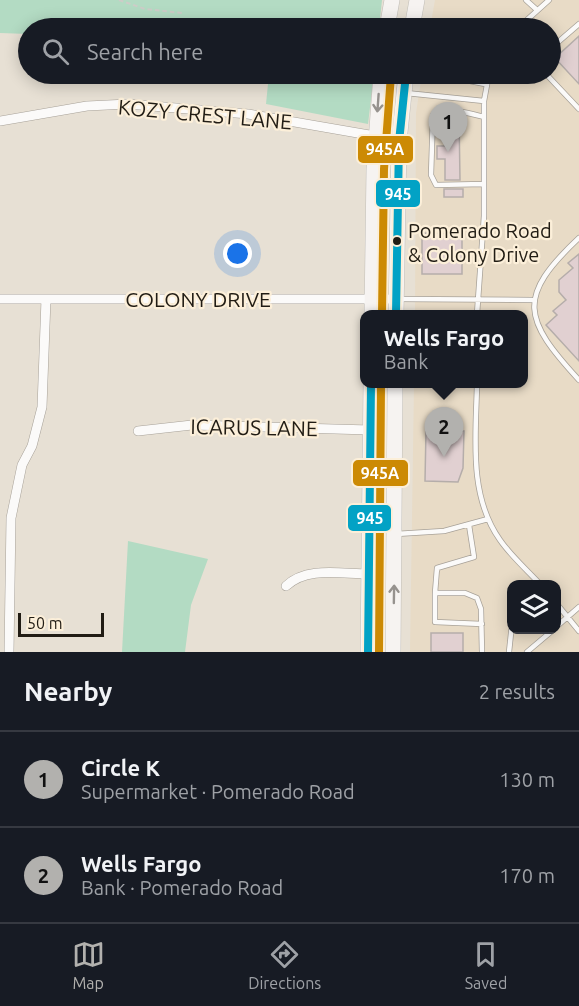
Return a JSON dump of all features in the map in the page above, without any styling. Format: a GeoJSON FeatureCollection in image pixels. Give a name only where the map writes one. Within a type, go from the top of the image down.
{"type":"FeatureCollection","features":[{"type":"Feature","properties":{"kind":"main road"},"geometry":{"type":"LineString","coordinates":[[389,18],[392,0]]}},
{"type":"Feature","properties":{"kind":"main road"},"geometry":{"type":"LineString","coordinates":[[414,18],[417,0]]}},
{"type":"Feature","properties":{"kind":"main road"},"geometry":{"type":"LineString","coordinates":[[372,310],[375,136],[380,84]]}},
{"type":"Feature","properties":{"kind":"main road"},"geometry":{"type":"LineString","coordinates":[[396,310],[399,142],[405,84]]}},
{"type":"Feature","properties":{"kind":"main road"},"geometry":{"type":"LineString","coordinates":[[368,652],[371,388]]}},
{"type":"Feature","properties":{"kind":"main road"},"geometry":{"type":"LineString","coordinates":[[393,652],[395,388]]}},
{"type":"Feature","properties":{"kind":"street","name":"KOZY CREST LANE"},"geometry":{"type":"LineString","coordinates":[[0,121],[87,106],[128,104],[249,114],[375,136]]}},
{"type":"Feature","properties":{"kind":"street","name":"COLONY DRIVE"},"geometry":{"type":"LineString","coordinates":[[0,299],[396,299]]}},
{"type":"Feature","properties":{"kind":"street"},"geometry":{"type":"LineString","coordinates":[[9,652],[5,580],[11,518],[22,465],[32,446],[42,407],[45,299]]}},
{"type":"Feature","properties":{"kind":"street","name":"ICARUS LANE"},"geometry":{"type":"LineString","coordinates":[[138,431],[192,425],[370,430]]}},
{"type":"Feature","properties":{"kind":"street"},"geometry":{"type":"LineString","coordinates":[[286,586],[295,578],[307,573],[369,574]]}},
{"type":"Feature","properties":{"kind":"lane"},"geometry":{"type":"LineString","coordinates":[[526,0],[537,10]]}},
{"type":"Feature","properties":{"kind":"lane"},"geometry":{"type":"LineString","coordinates":[[529,18],[549,0]]}},
{"type":"Feature","properties":{"kind":"lane"},"geometry":{"type":"LineString","coordinates":[[561,40],[579,24]]}},
{"type":"Feature","properties":{"kind":"lane"},"geometry":{"type":"LineString","coordinates":[[477,310],[484,184],[485,84]]}},
{"type":"Feature","properties":{"kind":"lane"},"geometry":{"type":"LineString","coordinates":[[555,84],[579,109]]}},
{"type":"Feature","properties":{"kind":"lane"},"geometry":{"type":"LineString","coordinates":[[404,93],[484,101]]}},
{"type":"Feature","properties":{"kind":"lane"},"geometry":{"type":"LineString","coordinates":[[484,117],[462,112],[438,112],[433,115],[431,175],[436,185],[484,184]]}},
{"type":"Feature","properties":{"kind":"lane"},"geometry":{"type":"LineString","coordinates":[[579,238],[544,274],[532,300],[538,323],[549,347],[579,380]]}},
{"type":"Feature","properties":{"kind":"lane"},"geometry":{"type":"LineString","coordinates":[[396,299],[532,300]]}},
{"type":"Feature","properties":{"kind":"lane"},"geometry":{"type":"LineString","coordinates":[[477,388],[476,469],[488,519],[500,541],[535,580]]}},
{"type":"Feature","properties":{"kind":"lane"},"geometry":{"type":"LineString","coordinates":[[395,534],[437,532],[488,519]]}},
{"type":"Feature","properties":{"kind":"lane"},"geometry":{"type":"LineString","coordinates":[[469,525],[474,557],[437,568],[435,622],[482,624]]}},
{"type":"Feature","properties":{"kind":"lane"},"geometry":{"type":"LineString","coordinates":[[435,593],[465,593],[477,598],[482,609],[482,652]]}},
{"type":"Feature","properties":{"kind":"lane"},"geometry":{"type":"LineString","coordinates":[[561,623],[579,607]]}},
{"type":"Feature","properties":{"kind":"lane"},"geometry":{"type":"LineString","coordinates":[[561,609],[579,631]]}},
{"type":"Feature","properties":{"kind":"lane"},"geometry":{"type":"LineString","coordinates":[[509,652],[511,634]]}},
{"type":"Feature","properties":{"kind":"lane"},"geometry":{"type":"LineString","coordinates":[[527,652],[548,634]]}},
{"type":"Feature","properties":{"kind":"path"},"geometry":{"type":"LineString","coordinates":[[119,0],[129,1],[145,9],[182,13]]}},
{"type":"Feature","properties":{"kind":"shaded area"},"geometry":{"type":"Polygon","coordinates":[[[435,0],[579,0],[579,652],[410,652],[414,388],[528,388],[528,310],[415,310],[416,113],[420,84],[561,84],[561,18],[432,18],[435,0]]]}},
{"type":"Feature","properties":{"kind":"green space"},"geometry":{"type":"Polygon","coordinates":[[[0,0],[382,0],[380,18],[18,18],[18,34],[0,33],[0,0]]]}},
{"type":"Feature","properties":{"kind":"green space"},"geometry":{"type":"Polygon","coordinates":[[[268,84],[373,84],[368,124],[266,104],[268,84]]]}},
{"type":"Feature","properties":{"kind":"green space"},"geometry":{"type":"Polygon","coordinates":[[[128,541],[208,559],[191,605],[185,652],[122,652],[128,541]]]}},
{"type":"Feature","properties":{"kind":"building"},"geometry":{"type":"Polygon","coordinates":[[[579,36],[579,84],[561,64],[561,52],[579,36]]]}},
{"type":"Feature","properties":{"kind":"building"},"geometry":{"type":"Polygon","coordinates":[[[445,116],[459,116],[460,180],[445,180],[445,159],[437,159],[437,146],[445,146],[445,116]]]}},
{"type":"Feature","properties":{"kind":"building"},"geometry":{"type":"Polygon","coordinates":[[[444,189],[463,189],[463,197],[444,197],[444,189]]]}},
{"type":"Feature","properties":{"kind":"building"},"geometry":{"type":"Polygon","coordinates":[[[422,233],[462,234],[462,274],[422,274],[422,233]]]}},
{"type":"Feature","properties":{"kind":"building"},"geometry":{"type":"Polygon","coordinates":[[[579,254],[579,361],[546,325],[557,315],[553,311],[566,300],[559,292],[559,280],[573,268],[568,263],[579,254]]]}},
{"type":"Feature","properties":{"kind":"building"},"geometry":{"type":"Polygon","coordinates":[[[426,430],[464,431],[463,468],[458,482],[425,481],[426,430]]]}},
{"type":"Feature","properties":{"kind":"building"},"geometry":{"type":"Polygon","coordinates":[[[431,633],[463,633],[463,652],[431,652],[431,633]]]}},
{"type":"Feature","properties":{"kind":"transit line","name":"945A"},"geometry":{"type":"LineString","coordinates":[[382,310],[384,169],[390,84]]}},
{"type":"Feature","properties":{"kind":"transit line","name":"945"},"geometry":{"type":"LineString","coordinates":[[396,310],[399,142],[405,84]]}},
{"type":"Feature","properties":{"kind":"transit line","name":"945"},"geometry":{"type":"LineString","coordinates":[[368,652],[371,388]]}},
{"type":"Feature","properties":{"kind":"transit line","name":"945A"},"geometry":{"type":"LineString","coordinates":[[379,652],[381,388]]}},
{"type":"Feature","properties":{"kind":"place","name":"Circle K"},"geometry":{"type":"Point","coordinates":[448,152]}},
{"type":"Feature","properties":{"kind":"place","name":"Pomerado Road & Colony Drive"},"geometry":{"type":"Point","coordinates":[397,241]}},
{"type":"Feature","properties":{"kind":"place","name":"Wells Fargo"},"geometry":{"type":"Point","coordinates":[444,457]}}]}
